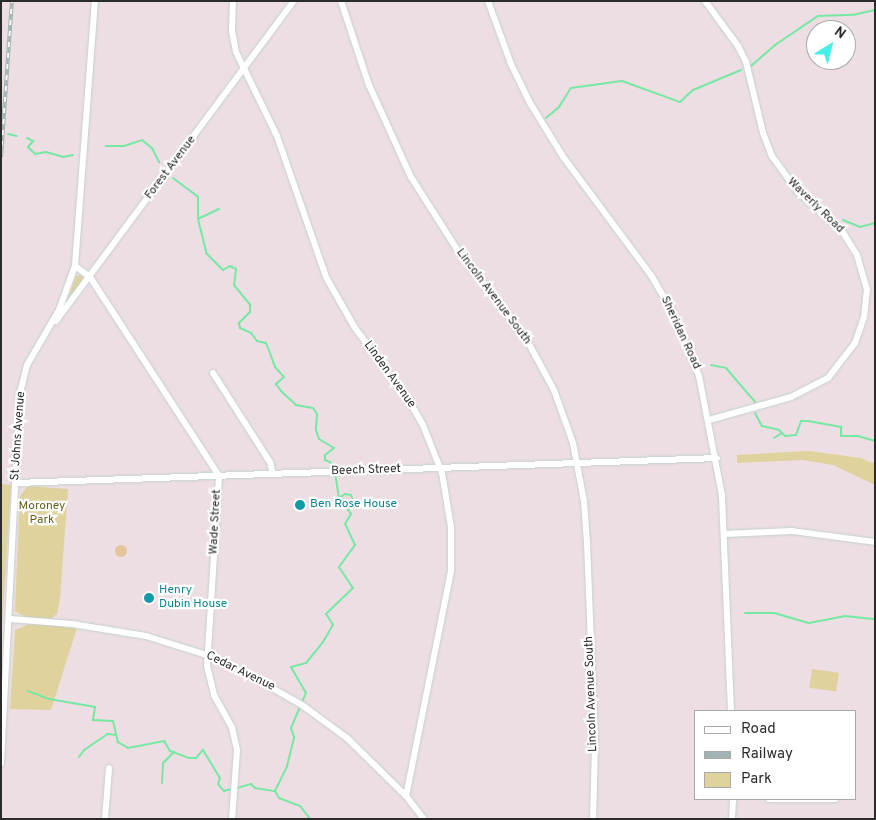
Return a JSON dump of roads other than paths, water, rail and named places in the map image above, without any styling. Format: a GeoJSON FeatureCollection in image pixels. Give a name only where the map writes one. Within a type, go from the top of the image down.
{"type":"FeatureCollection","features":[{"type":"Feature","properties":{"kind":"street","name":"St Johns Avenue"},"geometry":{"type":"LineString","coordinates":[[1,763],[11,619],[22,385],[27,365],[59,310],[74,266],[95,1]]}},
{"type":"Feature","properties":{"kind":"street","name":"Linden Avenue"},"geometry":{"type":"LineString","coordinates":[[232,1],[234,42],[244,70],[278,136],[326,277],[355,328],[408,398],[423,425],[440,468],[451,527],[451,571],[406,796]]}},
{"type":"Feature","properties":{"kind":"street","name":"Forest Avenue"},"geometry":{"type":"LineString","coordinates":[[46,332],[90,277],[294,1]]}},
{"type":"Feature","properties":{"kind":"street","name":"Lincoln Avenue South"},"geometry":{"type":"LineString","coordinates":[[341,1],[368,85],[403,161],[451,240],[508,314],[541,364],[563,414],[578,463],[584,502],[595,764],[592,819]]}},
{"type":"Feature","properties":{"kind":"street","name":"Sheridan Road"},"geometry":{"type":"LineString","coordinates":[[488,1],[511,64],[530,104],[564,158],[643,262],[671,309],[699,376],[717,458],[724,534],[731,710]]}},
{"type":"Feature","properties":{"kind":"street","name":"Waverly Road"},"geometry":{"type":"LineString","coordinates":[[705,1],[738,46],[751,80],[772,156],[793,187],[831,219],[852,246],[862,269],[867,300],[855,343],[828,378],[790,397],[709,420]]}},
{"type":"Feature","properties":{"kind":"street","name":"Wade Street"},"geometry":{"type":"LineString","coordinates":[[74,266],[90,277],[219,476],[207,655],[208,677],[232,728],[237,750],[232,816]]}},
{"type":"Feature","properties":{"kind":"street"},"geometry":{"type":"LineString","coordinates":[[213,372],[270,462],[273,474]]}},
{"type":"Feature","properties":{"kind":"street","name":"Beech Street"},"geometry":{"type":"LineString","coordinates":[[16,483],[717,458]]}},
{"type":"Feature","properties":{"kind":"street"},"geometry":{"type":"LineString","coordinates":[[724,534],[792,531],[875,542]]}},
{"type":"Feature","properties":{"kind":"street","name":"Cedar Avenue"},"geometry":{"type":"LineString","coordinates":[[11,619],[125,632],[207,655],[280,692],[320,718],[364,752],[406,796],[424,819]]}},
{"type":"Feature","properties":{"kind":"street"},"geometry":{"type":"LineString","coordinates":[[105,819],[109,768]]}},
{"type":"Feature","properties":{"kind":"street"},"geometry":{"type":"LineString","coordinates":[[732,819],[733,800]]}},
{"type":"Feature","properties":{"kind":"waterway"},"geometry":{"type":"LineString","coordinates":[[751,66],[775,45],[818,16],[853,15],[875,10]]}},
{"type":"Feature","properties":{"kind":"waterway"},"geometry":{"type":"LineString","coordinates":[[546,118],[559,107],[571,88],[622,81],[680,102],[693,90],[741,70]]}},
{"type":"Feature","properties":{"kind":"waterway"},"geometry":{"type":"LineString","coordinates":[[8,134],[17,136]]}},
{"type":"Feature","properties":{"kind":"waterway"},"geometry":{"type":"LineString","coordinates":[[27,138],[33,141],[28,147],[35,154],[46,152],[63,157],[73,155]]}},
{"type":"Feature","properties":{"kind":"waterway"},"geometry":{"type":"LineString","coordinates":[[106,146],[124,146],[142,140],[152,148],[159,162]]}},
{"type":"Feature","properties":{"kind":"waterway"},"geometry":{"type":"LineString","coordinates":[[173,178],[198,197],[198,218]]}},
{"type":"Feature","properties":{"kind":"waterway"},"geometry":{"type":"LineString","coordinates":[[219,209],[198,219],[207,254],[223,270],[230,266],[236,269],[234,285],[250,305],[250,312],[239,323],[240,328],[251,333],[257,341],[266,343],[275,367],[284,377],[276,384],[281,391],[296,405],[313,408],[317,414],[316,430],[319,439],[334,448],[325,455],[325,460],[330,462],[334,470]]}},
{"type":"Feature","properties":{"kind":"waterway"},"geometry":{"type":"LineString","coordinates":[[843,220],[860,227],[875,223]]}},
{"type":"Feature","properties":{"kind":"waterway"},"geometry":{"type":"LineString","coordinates":[[711,365],[726,368],[755,402]]}},
{"type":"Feature","properties":{"kind":"waterway"},"geometry":{"type":"LineString","coordinates":[[755,413],[762,426],[779,430],[785,436],[796,435],[801,421],[808,421],[841,427],[841,436],[858,436],[875,441]]}},
{"type":"Feature","properties":{"kind":"waterway"},"geometry":{"type":"LineString","coordinates":[[774,438],[782,433]]}},
{"type":"Feature","properties":{"kind":"waterway"},"geometry":{"type":"LineString","coordinates":[[275,791],[287,766],[294,737],[291,728],[306,693],[291,667],[306,663],[323,642],[333,625],[326,614],[353,588],[339,567],[355,545],[345,524],[351,514],[348,510],[353,501],[351,495],[345,494],[339,498],[335,474]]}},
{"type":"Feature","properties":{"kind":"waterway"},"geometry":{"type":"LineString","coordinates":[[745,613],[774,613],[809,623],[845,616],[875,619]]}},
{"type":"Feature","properties":{"kind":"waterway"},"geometry":{"type":"LineString","coordinates":[[28,691],[49,699],[95,707],[93,720],[113,721],[118,742],[128,748],[164,741],[170,751],[189,758],[196,758],[203,750],[220,778],[218,784],[224,791],[232,789]]}},
{"type":"Feature","properties":{"kind":"waterway"},"geometry":{"type":"LineString","coordinates":[[79,757],[84,750],[108,734],[116,735]]}},
{"type":"Feature","properties":{"kind":"waterway"},"geometry":{"type":"LineString","coordinates":[[162,783],[163,763],[174,752]]}},
{"type":"Feature","properties":{"kind":"waterway"},"geometry":{"type":"LineString","coordinates":[[237,788],[251,784],[255,788],[275,791],[279,798],[300,806],[310,819]]}},
{"type":"Feature","properties":{"kind":"railway"},"geometry":{"type":"LineString","coordinates":[[1,157],[12,1]]}},
{"type":"Feature","properties":{"kind":"place","name":"Ben Rose House"},"geometry":{"type":"Point","coordinates":[300,505]}},
{"type":"Feature","properties":{"kind":"place","name":"Henry Dubin House"},"geometry":{"type":"Point","coordinates":[149,598]}},
{"type":"Feature","properties":{"kind":"park label","name":"Moroney Park"},"geometry":{"type":"Point","coordinates":[42,514]}}]}
